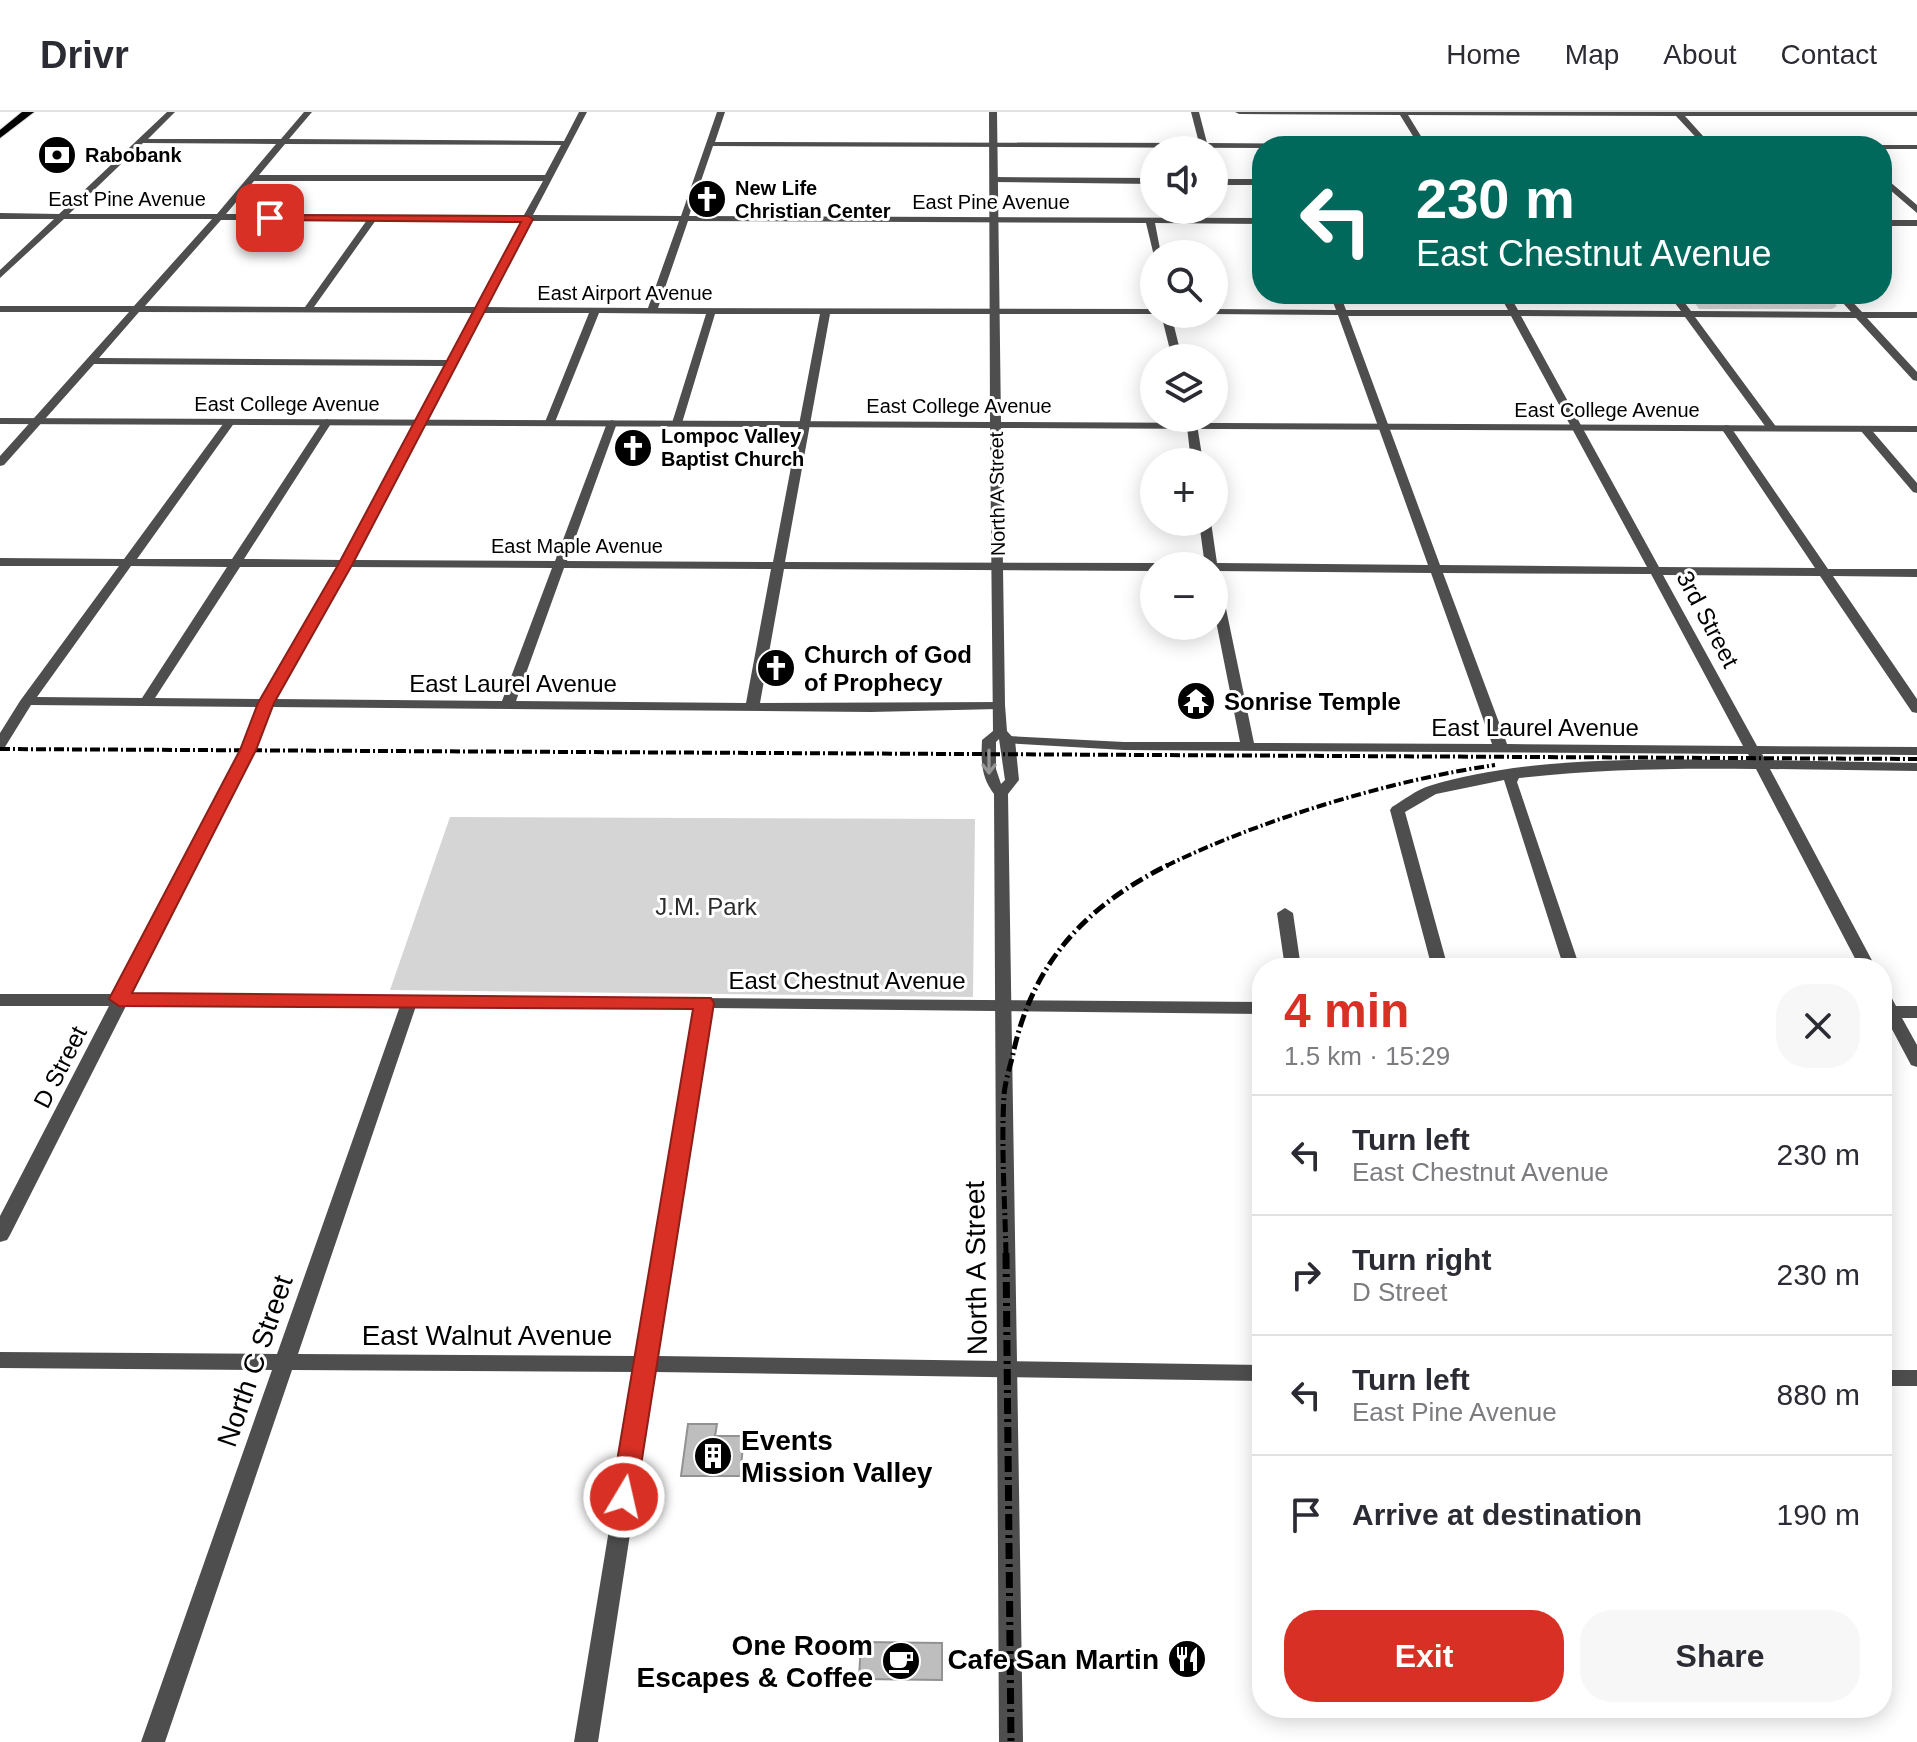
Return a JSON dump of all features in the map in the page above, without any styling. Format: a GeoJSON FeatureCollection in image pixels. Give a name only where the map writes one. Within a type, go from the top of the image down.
{"type":"FeatureCollection","features":[{"type":"Feature","properties":{"kind":"highway"},"geometry":{"type":"LineString","coordinates":[[0,135],[29,112]]}},
{"type":"Feature","properties":{"kind":"street"},"geometry":{"type":"LineString","coordinates":[[0,275],[171,112]]}},
{"type":"Feature","properties":{"kind":"street"},"geometry":{"type":"LineString","coordinates":[[0,463],[308,112]]}},
{"type":"Feature","properties":{"kind":"street","name":"D Street"},"geometry":{"type":"LineString","coordinates":[[0,1235],[248,750],[266,703],[345,565],[583,112]]}},
{"type":"Feature","properties":{"kind":"street"},"geometry":{"type":"LineString","coordinates":[[652,311],[721,112]]}},
{"type":"Feature","properties":{"kind":"street","name":"North A Street"},"geometry":{"type":"LineString","coordinates":[[993,112],[998,705],[1012,780],[1001,794],[1011,1742]]}},
{"type":"Feature","properties":{"kind":"street"},"geometry":{"type":"LineString","coordinates":[[1195,112],[1201,136]]}},
{"type":"Feature","properties":{"kind":"street"},"geometry":{"type":"LineString","coordinates":[[1239,112],[1917,114]]}},
{"type":"Feature","properties":{"kind":"street"},"geometry":{"type":"LineString","coordinates":[[1402,112],[1417,136]]}},
{"type":"Feature","properties":{"kind":"street"},"geometry":{"type":"LineString","coordinates":[[1678,113],[1699,136]]}},
{"type":"Feature","properties":{"kind":"street"},"geometry":{"type":"LineString","coordinates":[[142,141],[567,143]]}},
{"type":"Feature","properties":{"kind":"street"},"geometry":{"type":"LineString","coordinates":[[709,144],[1140,145]]}},
{"type":"Feature","properties":{"kind":"street"},"geometry":{"type":"LineString","coordinates":[[1228,145],[1252,146]]}},
{"type":"Feature","properties":{"kind":"street"},"geometry":{"type":"LineString","coordinates":[[1892,147],[1917,147]]}},
{"type":"Feature","properties":{"kind":"street"},"geometry":{"type":"LineString","coordinates":[[252,178],[548,178]]}},
{"type":"Feature","properties":{"kind":"street"},"geometry":{"type":"LineString","coordinates":[[994,180],[1140,181]]}},
{"type":"Feature","properties":{"kind":"street"},"geometry":{"type":"LineString","coordinates":[[1228,182],[1252,182]]}},
{"type":"Feature","properties":{"kind":"street"},"geometry":{"type":"LineString","coordinates":[[1892,187],[1917,210]]}},
{"type":"Feature","properties":{"kind":"street","name":"East Pine Avenue"},"geometry":{"type":"LineString","coordinates":[[0,216],[1140,221]]}},
{"type":"Feature","properties":{"kind":"street"},"geometry":{"type":"LineString","coordinates":[[308,309],[373,218]]}},
{"type":"Feature","properties":{"kind":"street","name":"East Pine Avenue"},"geometry":{"type":"LineString","coordinates":[[1228,221],[1252,221]]}},
{"type":"Feature","properties":{"kind":"street"},"geometry":{"type":"LineString","coordinates":[[1892,223],[1917,223]]}},
{"type":"Feature","properties":{"kind":"street"},"geometry":{"type":"LineString","coordinates":[[1339,304],[1501,748]]}},
{"type":"Feature","properties":{"kind":"street","name":"3rd Street"},"geometry":{"type":"LineString","coordinates":[[1510,304],[1863,958]]}},
{"type":"Feature","properties":{"kind":"street"},"geometry":{"type":"LineString","coordinates":[[1680,304],[1772,428]]}},
{"type":"Feature","properties":{"kind":"street"},"geometry":{"type":"LineString","coordinates":[[1849,304],[1917,378]]}},
{"type":"Feature","properties":{"kind":"street","name":"East Airport Avenue"},"geometry":{"type":"LineString","coordinates":[[0,309],[1140,312]]}},
{"type":"Feature","properties":{"kind":"street"},"geometry":{"type":"LineString","coordinates":[[550,422],[595,311]]}},
{"type":"Feature","properties":{"kind":"street"},"geometry":{"type":"LineString","coordinates":[[677,423],[711,312]]}},
{"type":"Feature","properties":{"kind":"street"},"geometry":{"type":"LineString","coordinates":[[752,707],[825,312]]}},
{"type":"Feature","properties":{"kind":"street"},"geometry":{"type":"LineString","coordinates":[[1228,312],[1917,315]]}},
{"type":"Feature","properties":{"kind":"street"},"geometry":{"type":"LineString","coordinates":[[92,361],[450,363]]}},
{"type":"Feature","properties":{"kind":"street","name":"East College Avenue"},"geometry":{"type":"LineString","coordinates":[[0,421],[1140,423]]}},
{"type":"Feature","properties":{"kind":"street"},"geometry":{"type":"LineString","coordinates":[[0,744],[126,562],[230,422]]}},
{"type":"Feature","properties":{"kind":"street"},"geometry":{"type":"LineString","coordinates":[[146,702],[327,422]]}},
{"type":"Feature","properties":{"kind":"street"},"geometry":{"type":"LineString","coordinates":[[508,704],[612,423]]}},
{"type":"Feature","properties":{"kind":"street","name":"East College Avenue"},"geometry":{"type":"LineString","coordinates":[[1228,423],[1384,427],[1917,429]]}},
{"type":"Feature","properties":{"kind":"street"},"geometry":{"type":"LineString","coordinates":[[1726,428],[1917,709]]}},
{"type":"Feature","properties":{"kind":"street"},"geometry":{"type":"LineString","coordinates":[[1865,429],[1917,490]]}},
{"type":"Feature","properties":{"kind":"street","name":"East Maple Avenue"},"geometry":{"type":"LineString","coordinates":[[0,562],[1140,567]]}},
{"type":"Feature","properties":{"kind":"street"},"geometry":{"type":"LineString","coordinates":[[1228,566],[1917,573]]}},
{"type":"Feature","properties":{"kind":"street"},"geometry":{"type":"LineString","coordinates":[[1226,640],[1248,747]]}},
{"type":"Feature","properties":{"kind":"street","name":"East Laurel Avenue"},"geometry":{"type":"LineString","coordinates":[[27,701],[752,707],[998,705]]}},
{"type":"Feature","properties":{"kind":"street","name":"North A Street"},"geometry":{"type":"LineString","coordinates":[[1001,794],[989,780],[989,740],[1004,736]]}},
{"type":"Feature","properties":{"kind":"street","name":"East Laurel Avenue"},"geometry":{"type":"LineString","coordinates":[[1004,736],[1094,745],[1917,751]]}},
{"type":"Feature","properties":{"kind":"street","name":"East Laurel Avenue"},"geometry":{"type":"LineString","coordinates":[[1437,958],[1397,810],[1418,794],[1487,775],[1591,767],[1917,767]]}},
{"type":"Feature","properties":{"kind":"street"},"geometry":{"type":"LineString","coordinates":[[1514,773],[1510,782],[1569,958]]}},
{"type":"Feature","properties":{"kind":"street"},"geometry":{"type":"LineString","coordinates":[[1285,913],[1292,958]]}},
{"type":"Feature","properties":{"kind":"street","name":"East Chestnut Avenue"},"geometry":{"type":"LineString","coordinates":[[0,1000],[410,1000],[1252,1008]]}},
{"type":"Feature","properties":{"kind":"street","name":"North C Street"},"geometry":{"type":"LineString","coordinates":[[153,1742],[410,1000]]}},
{"type":"Feature","properties":{"kind":"street"},"geometry":{"type":"LineString","coordinates":[[586,1742],[704,1003]]}},
{"type":"Feature","properties":{"kind":"street"},"geometry":{"type":"LineString","coordinates":[[1892,1012],[1917,1012]]}},
{"type":"Feature","properties":{"kind":"street"},"geometry":{"type":"LineString","coordinates":[[1892,1021],[1917,1061]]}},
{"type":"Feature","properties":{"kind":"street","name":"East Walnut Avenue"},"geometry":{"type":"LineString","coordinates":[[0,1360],[644,1364],[1252,1373]]}},
{"type":"Feature","properties":{"kind":"street"},"geometry":{"type":"LineString","coordinates":[[1892,1378],[1917,1378]]}},
{"type":"Feature","properties":{"kind":"green space"},"geometry":{"type":"Polygon","coordinates":[[[1696,304],[1837,306],[1832,309],[1699,309],[1696,304]]]}},
{"type":"Feature","properties":{"kind":"green space","name":"J.M. Park"},"geometry":{"type":"Polygon","coordinates":[[[450,817],[975,819],[973,997],[390,990],[450,817]]]}},
{"type":"Feature","properties":{"kind":"building","name":"Events Mission Valley"},"geometry":{"type":"Polygon","coordinates":[[[688,1424],[717,1424],[715,1436],[744,1436],[740,1476],[681,1476],[688,1424]]]}},
{"type":"Feature","properties":{"kind":"building","name":"One Room Escapes & Coffee"},"geometry":{"type":"Polygon","coordinates":[[[861,1642],[942,1643],[942,1680],[859,1679],[861,1642]]]}},
{"type":"Feature","properties":{"kind":"railway"},"geometry":{"type":"LineString","coordinates":[[0,749],[1917,759]]}},
{"type":"Feature","properties":{"kind":"railway"},"geometry":{"type":"LineString","coordinates":[[1168,865],[1242,833],[1327,804],[1413,781],[1495,765]]}},
{"type":"Feature","properties":{"kind":"railway"},"geometry":{"type":"LineString","coordinates":[[1006,1255],[1004,1095],[1022,1021],[1034,991],[1068,940],[1089,918],[1113,898],[1168,865]]}},
{"type":"Feature","properties":{"kind":"railway"},"geometry":{"type":"LineString","coordinates":[[1006,1253],[1011,1742]]}},
{"type":"Feature","properties":{"kind":"place","name":"Rabobank"},"geometry":{"type":"Point","coordinates":[57,155]}},
{"type":"Feature","properties":{"kind":"place","name":"New Life Christian Center"},"geometry":{"type":"Point","coordinates":[707,199]}},
{"type":"Feature","properties":{"kind":"place","name":"Lompoc Valley Baptist Church"},"geometry":{"type":"Point","coordinates":[633,448]}},
{"type":"Feature","properties":{"kind":"place","name":"Church of God of Prophecy"},"geometry":{"type":"Point","coordinates":[776,668]}},
{"type":"Feature","properties":{"kind":"place","name":"Sonrise Temple"},"geometry":{"type":"Point","coordinates":[1196,701]}},
{"type":"Feature","properties":{"kind":"place","name":"Events Mission Valley"},"geometry":{"type":"Point","coordinates":[713,1456]}},
{"type":"Feature","properties":{"kind":"place","name":"Cafe San Martin"},"geometry":{"type":"Point","coordinates":[1187,1659]}},
{"type":"Feature","properties":{"kind":"place","name":"One Room Escapes & Coffee"},"geometry":{"type":"Point","coordinates":[901,1661]}},
{"type":"Feature","properties":{"kind":"route"},"geometry":{"type":"LineString","coordinates":[[270,218],[528,219],[345,565],[266,703],[248,750],[119,999],[704,1003],[624,1497]]}}]}
